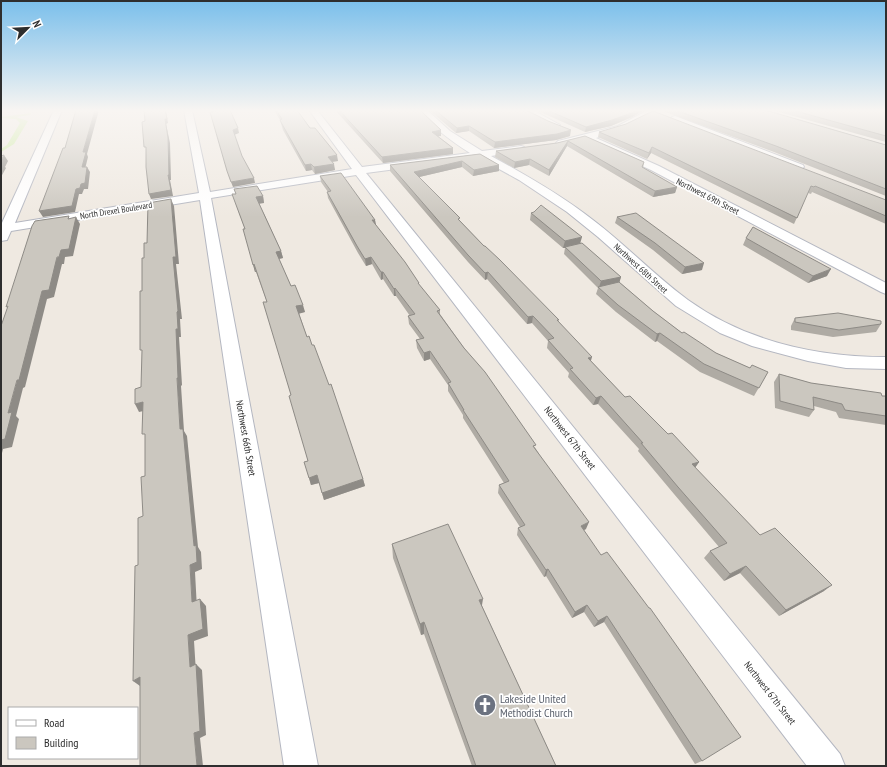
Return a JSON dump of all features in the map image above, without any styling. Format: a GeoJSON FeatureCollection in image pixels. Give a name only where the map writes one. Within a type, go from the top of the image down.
{"type":"FeatureCollection","features":[{"type":"Feature","properties":{"kind":"street"},"geometry":{"type":"LineString","coordinates":[[1,239],[3,228],[41,146]]}},
{"type":"Feature","properties":{"kind":"street","name":"Northwest 66th Street"},"geometry":{"type":"LineString","coordinates":[[195,146],[205,196],[301,766]]}},
{"type":"Feature","properties":{"kind":"street","name":"Northwest 67th Street"},"geometry":{"type":"LineString","coordinates":[[340,146],[828,766]]}},
{"type":"Feature","properties":{"kind":"street","name":"Northwest 68th Street"},"geometry":{"type":"LineString","coordinates":[[467,146],[537,186],[603,234],[674,298],[711,322],[748,339],[794,352],[842,361],[886,363]]}},
{"type":"Feature","properties":{"kind":"street","name":"Northwest 69th Street"},"geometry":{"type":"LineString","coordinates":[[607,146],[655,168],[886,289]]}},
{"type":"Feature","properties":{"kind":"street"},"geometry":{"type":"LineString","coordinates":[[743,146],[806,170]]}},
{"type":"Feature","properties":{"kind":"street","name":"North Drexel Boulevard"},"geometry":{"type":"LineString","coordinates":[[3,228],[359,171],[534,148]]}},
{"type":"Feature","properties":{"kind":"green space"},"geometry":{"type":"Polygon","coordinates":[[[6,146],[11,146],[1,152],[1,149],[6,146]]]}},
{"type":"Feature","properties":{"kind":"building"},"geometry":{"type":"Polygon","coordinates":[[[66,146],[85,146],[83,152],[86,152],[82,167],[87,167],[85,183],[81,184],[80,188],[76,189],[72,206],[39,211],[63,148],[65,148],[66,146]]]}},
{"type":"Feature","properties":{"kind":"building"},"geometry":{"type":"Polygon","coordinates":[[[144,146],[168,146],[168,175],[171,190],[149,194],[146,167],[146,147],[144,146]]]}},
{"type":"Feature","properties":{"kind":"building"},"geometry":{"type":"Polygon","coordinates":[[[220,146],[238,146],[242,156],[254,178],[231,182],[220,146]]]}},
{"type":"Feature","properties":{"kind":"building"},"geometry":{"type":"Polygon","coordinates":[[[294,146],[329,146],[337,155],[328,157],[334,164],[314,167],[311,164],[305,165],[294,146]]]}},
{"type":"Feature","properties":{"kind":"building"},"geometry":{"type":"Polygon","coordinates":[[[372,146],[450,146],[453,148],[382,157],[372,146]]]}},
{"type":"Feature","properties":{"kind":"building"},"geometry":{"type":"Polygon","coordinates":[[[536,146],[565,146],[549,170],[530,159],[515,162],[496,151],[536,146]]]}},
{"type":"Feature","properties":{"kind":"building"},"geometry":{"type":"Polygon","coordinates":[[[576,146],[607,146],[644,162],[642,167],[677,187],[655,191],[576,146]]]}},
{"type":"Feature","properties":{"kind":"building"},"geometry":{"type":"Polygon","coordinates":[[[632,146],[744,146],[886,200],[886,216],[815,186],[811,186],[797,218],[652,147],[649,153],[632,146]]]}},
{"type":"Feature","properties":{"kind":"building"},"geometry":{"type":"Polygon","coordinates":[[[776,146],[886,146],[886,189],[776,146]]]}},
{"type":"Feature","properties":{"kind":"building"},"geometry":{"type":"Polygon","coordinates":[[[480,154],[499,165],[474,170],[462,161],[414,172],[460,218],[458,219],[484,246],[500,260],[559,320],[557,320],[592,357],[588,358],[625,397],[630,396],[668,434],[672,433],[699,462],[692,464],[760,535],[775,528],[832,585],[786,610],[746,566],[730,574],[710,551],[727,543],[641,443],[643,443],[601,396],[596,398],[570,369],[573,368],[548,340],[554,338],[533,316],[528,317],[488,272],[485,273],[390,165],[480,154]]]}},
{"type":"Feature","properties":{"kind":"building"},"geometry":{"type":"Polygon","coordinates":[[[341,173],[375,220],[372,220],[405,262],[418,283],[440,310],[437,311],[464,348],[485,372],[536,445],[533,446],[589,522],[581,526],[601,555],[607,552],[650,608],[741,737],[702,761],[607,616],[598,621],[587,605],[575,612],[548,569],[546,570],[518,528],[525,525],[499,485],[509,481],[463,410],[448,383],[451,382],[430,351],[424,353],[416,340],[424,338],[408,316],[415,314],[395,288],[394,289],[371,257],[365,259],[327,192],[331,191],[320,176],[341,173]]]}},
{"type":"Feature","properties":{"kind":"building"},"geometry":{"type":"Polygon","coordinates":[[[257,186],[263,196],[256,197],[281,251],[276,252],[291,286],[295,285],[303,305],[296,306],[307,337],[309,336],[312,345],[314,345],[329,385],[331,384],[363,479],[322,493],[317,475],[309,478],[304,462],[308,461],[289,396],[291,395],[263,302],[267,302],[254,264],[253,265],[243,229],[245,229],[232,194],[236,194],[234,189],[257,186]]]}},
{"type":"Feature","properties":{"kind":"building"},"geometry":{"type":"Polygon","coordinates":[[[171,199],[176,257],[173,257],[178,311],[178,329],[176,329],[180,429],[183,429],[194,546],[196,545],[197,562],[190,565],[192,602],[200,599],[203,629],[188,635],[190,667],[196,664],[200,731],[194,733],[197,766],[140,766],[140,677],[133,681],[135,566],[138,565],[138,518],[143,516],[141,477],[145,476],[145,434],[142,434],[143,402],[135,404],[135,389],[141,387],[142,350],[140,350],[140,291],[142,291],[142,258],[144,258],[144,243],[147,243],[148,203],[171,199]]]}},
{"type":"Feature","properties":{"kind":"building"},"geometry":{"type":"Polygon","coordinates":[[[541,205],[582,237],[565,241],[531,213],[541,205]]]}},
{"type":"Feature","properties":{"kind":"building"},"geometry":{"type":"Polygon","coordinates":[[[636,213],[704,263],[685,267],[655,243],[617,217],[636,213]]]}},
{"type":"Feature","properties":{"kind":"building"},"geometry":{"type":"Polygon","coordinates":[[[69,216],[68,219],[76,217],[69,249],[61,250],[59,257],[57,257],[49,290],[42,291],[19,380],[17,380],[8,413],[12,412],[5,439],[1,440],[1,326],[8,306],[6,307],[32,226],[35,221],[69,216]]]}},
{"type":"Feature","properties":{"kind":"building"},"geometry":{"type":"Polygon","coordinates":[[[753,227],[831,269],[813,276],[746,238],[753,227]]]}},
{"type":"Feature","properties":{"kind":"building"},"geometry":{"type":"Polygon","coordinates":[[[582,243],[621,277],[601,281],[565,247],[582,243]]]}},
{"type":"Feature","properties":{"kind":"building"},"geometry":{"type":"Polygon","coordinates":[[[619,282],[682,333],[684,332],[716,353],[750,368],[752,365],[768,372],[759,388],[704,364],[660,333],[657,334],[618,305],[598,287],[619,282]]]}},
{"type":"Feature","properties":{"kind":"building"},"geometry":{"type":"Polygon","coordinates":[[[838,313],[881,321],[881,324],[839,330],[795,322],[795,318],[838,313]]]}},
{"type":"Feature","properties":{"kind":"building"},"geometry":{"type":"Polygon","coordinates":[[[779,374],[811,383],[881,393],[882,396],[886,396],[886,416],[845,410],[842,404],[813,397],[814,410],[780,401],[779,374]]]}},
{"type":"Feature","properties":{"kind":"building","name":"Lakeside United Methodist Church"},"geometry":{"type":"Polygon","coordinates":[[[448,524],[483,599],[479,600],[556,766],[476,766],[424,622],[420,624],[392,544],[448,524]]]}},
{"type":"Feature","properties":{"kind":"place","name":"Lakeside United Methodist Church"},"geometry":{"type":"Point","coordinates":[485,705]}}]}
